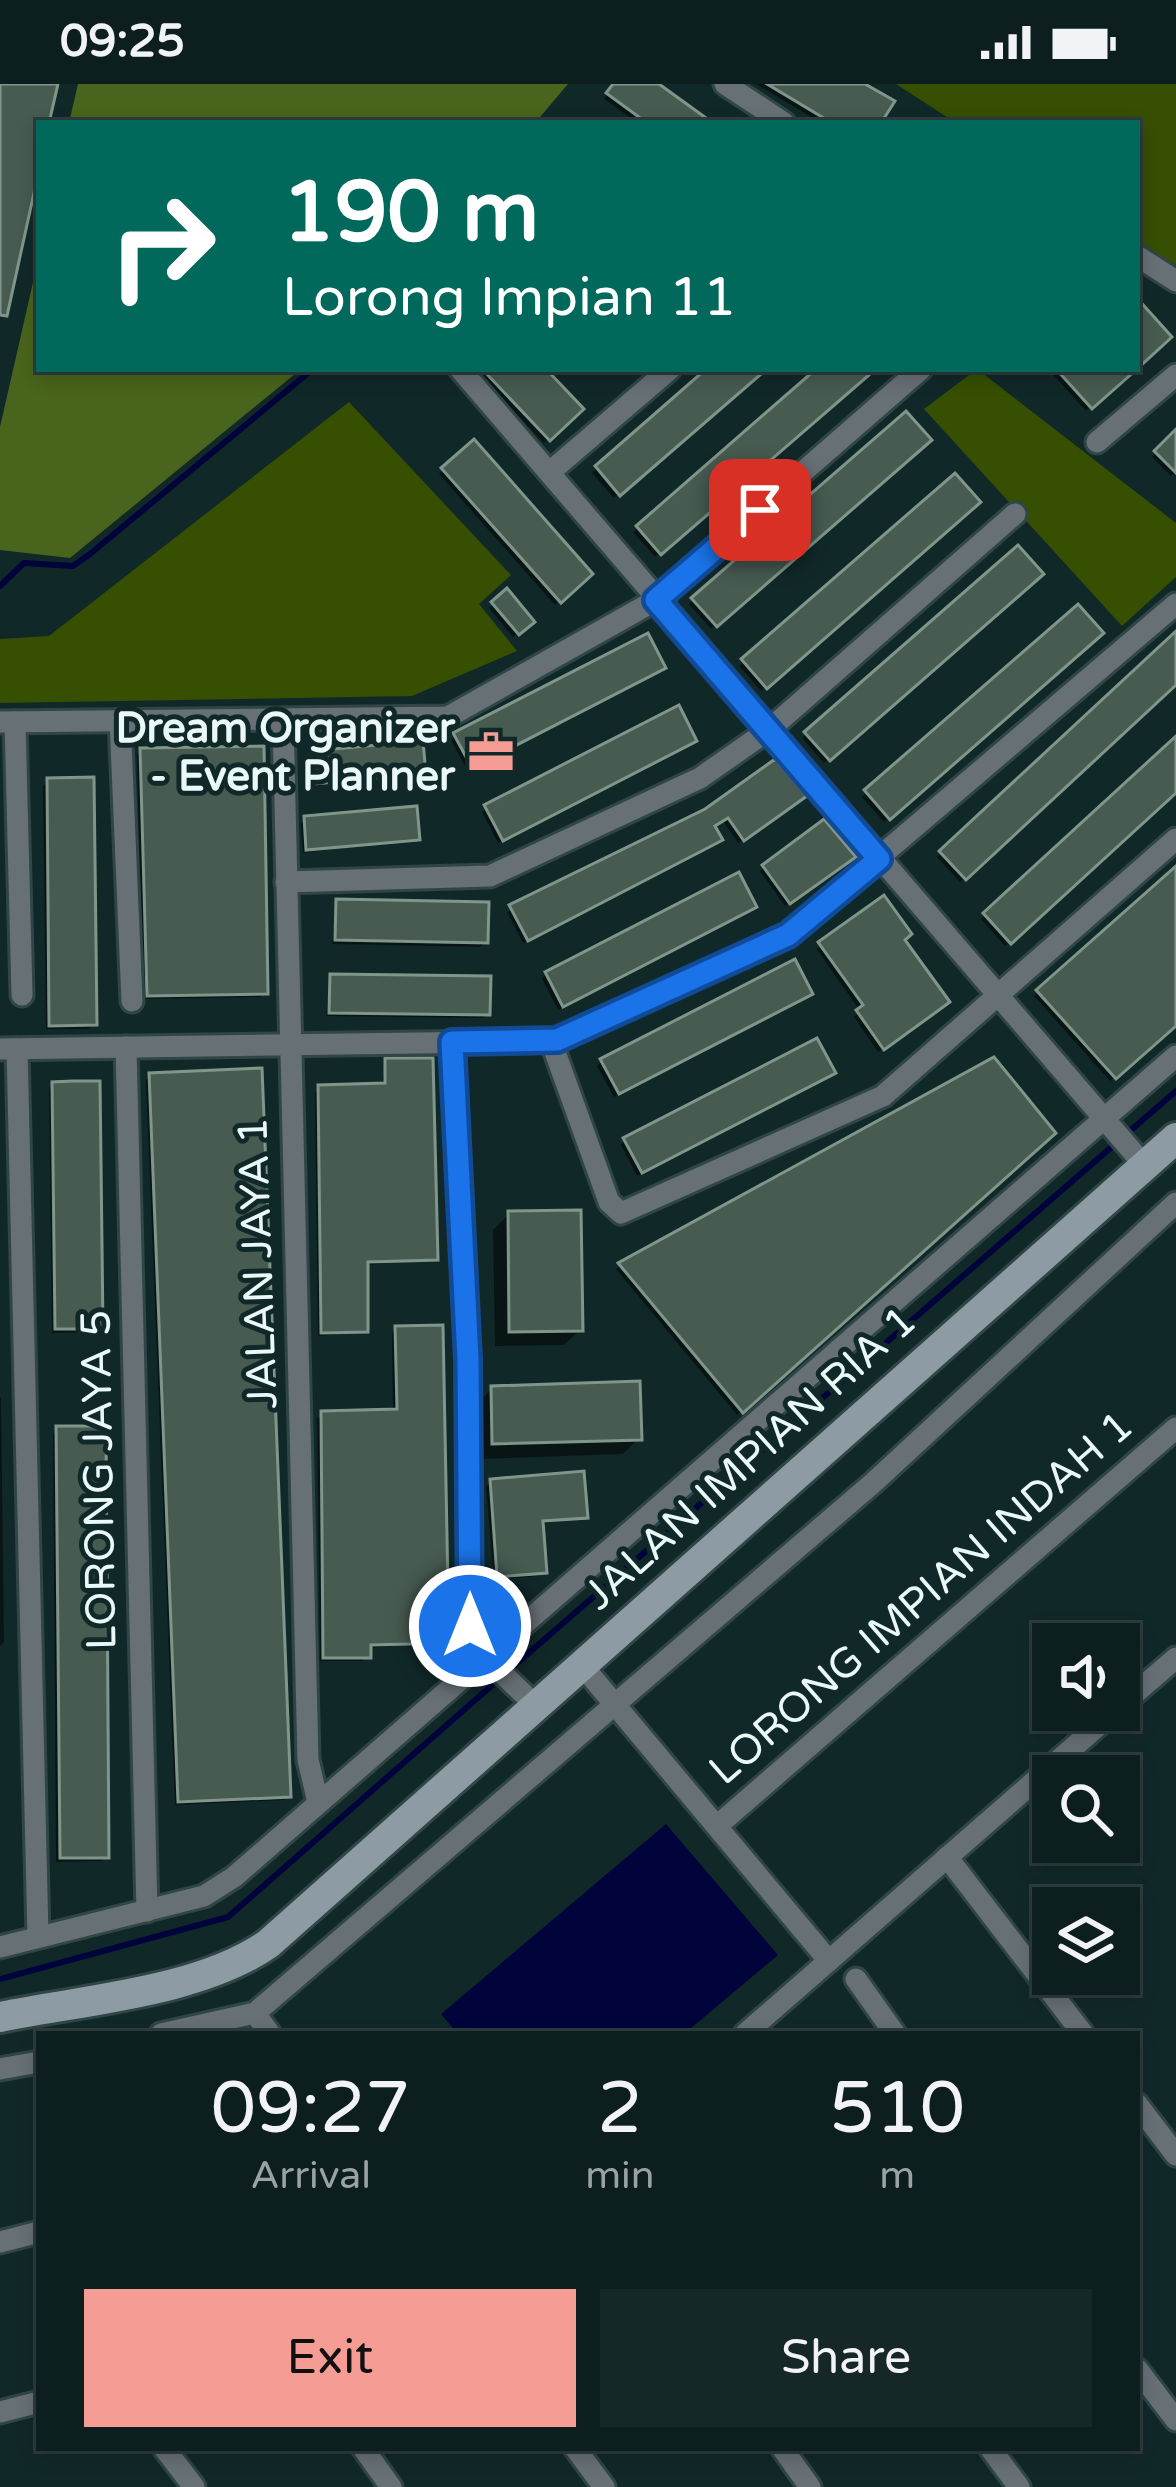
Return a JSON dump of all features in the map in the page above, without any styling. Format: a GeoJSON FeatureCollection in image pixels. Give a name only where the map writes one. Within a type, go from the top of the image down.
{"type":"FeatureCollection","features":[{"type":"Feature","properties":{"kind":"street"},"geometry":{"type":"LineString","coordinates":[[725,84],[779,120]]}},
{"type":"Feature","properties":{"kind":"street"},"geometry":{"type":"LineString","coordinates":[[1140,258],[1176,281]]}},
{"type":"Feature","properties":{"kind":"street"},"geometry":{"type":"LineString","coordinates":[[463,372],[1137,1156]]}},
{"type":"Feature","properties":{"kind":"street"},"geometry":{"type":"LineString","coordinates":[[550,472],[667,372]]}},
{"type":"Feature","properties":{"kind":"street"},"geometry":{"type":"LineString","coordinates":[[22,995],[8,722],[448,717],[656,600],[918,372]]}},
{"type":"Feature","properties":{"kind":"street"},"geometry":{"type":"LineString","coordinates":[[1096,442],[1176,375]]}},
{"type":"Feature","properties":{"kind":"street"},"geometry":{"type":"LineString","coordinates":[[286,882],[490,876],[700,778],[770,729],[1015,514]]}},
{"type":"Feature","properties":{"kind":"street"},"geometry":{"type":"LineString","coordinates":[[38,1937],[9,1049],[551,1041],[788,935],[1176,604]]}},
{"type":"Feature","properties":{"kind":"street"},"geometry":{"type":"LineString","coordinates":[[120,720],[132,1001]]}},
{"type":"Feature","properties":{"kind":"street","name":"JALAN JAYA 1"},"geometry":{"type":"LineString","coordinates":[[283,720],[288,1045],[303,1388],[308,1760],[318,1802]]}},
{"type":"Feature","properties":{"kind":"street"},"geometry":{"type":"LineString","coordinates":[[551,1041],[609,1202],[621,1213],[883,1096],[1176,839]]}},
{"type":"Feature","properties":{"kind":"street"},"geometry":{"type":"LineString","coordinates":[[452,1042],[468,1359],[470,1626],[491,1662],[526,1696]]}},
{"type":"Feature","properties":{"kind":"street","name":"LORONG JAYA 5"},"geometry":{"type":"LineString","coordinates":[[126,1047],[147,1911]]}},
{"type":"Feature","properties":{"kind":"street"},"geometry":{"type":"LineString","coordinates":[[0,1947],[204,1896],[219,1887],[491,1662],[711,1464],[1108,1122],[1176,1056]]}},
{"type":"Feature","properties":{"kind":"street","name":"JALAN IMPIAN RIA 1"},"geometry":{"type":"LineString","coordinates":[[0,2017],[239,1964],[526,1696],[581,1664],[1137,1156],[1176,1138]]}},
{"type":"Feature","properties":{"kind":"street"},"geometry":{"type":"LineString","coordinates":[[174,2031],[254,2013],[617,1708],[874,1483],[1176,1203]]}},
{"type":"Feature","properties":{"kind":"street","name":"LORONG IMPIAN INDAH 1"},"geometry":{"type":"LineString","coordinates":[[717,1826],[1176,1428]]}},
{"type":"Feature","properties":{"kind":"street"},"geometry":{"type":"LineString","coordinates":[[1140,1689],[1176,1658]]}},
{"type":"Feature","properties":{"kind":"street"},"geometry":{"type":"LineString","coordinates":[[581,1664],[829,1961]]}},
{"type":"Feature","properties":{"kind":"street"},"geometry":{"type":"LineString","coordinates":[[748,2031],[1092,1731]]}},
{"type":"Feature","properties":{"kind":"street"},"geometry":{"type":"LineString","coordinates":[[947,1857],[1081,2031]]}},
{"type":"Feature","properties":{"kind":"street"},"geometry":{"type":"LineString","coordinates":[[856,1979],[893,2031]]}},
{"type":"Feature","properties":{"kind":"street"},"geometry":{"type":"LineString","coordinates":[[254,2013],[268,2031]]}},
{"type":"Feature","properties":{"kind":"street"},"geometry":{"type":"LineString","coordinates":[[0,2069],[36,2063]]}},
{"type":"Feature","properties":{"kind":"street"},"geometry":{"type":"LineString","coordinates":[[1140,2108],[1176,2155]]}},
{"type":"Feature","properties":{"kind":"street"},"geometry":{"type":"LineString","coordinates":[[0,2242],[36,2233]]}},
{"type":"Feature","properties":{"kind":"street"},"geometry":{"type":"LineString","coordinates":[[1140,2372],[1176,2420]]}},
{"type":"Feature","properties":{"kind":"street"},"geometry":{"type":"LineString","coordinates":[[0,2412],[36,2403]]}},
{"type":"Feature","properties":{"kind":"street"},"geometry":{"type":"LineString","coordinates":[[166,2451],[194,2487]]}},
{"type":"Feature","properties":{"kind":"street"},"geometry":{"type":"LineString","coordinates":[[365,2451],[391,2487]]}},
{"type":"Feature","properties":{"kind":"street"},"geometry":{"type":"LineString","coordinates":[[577,2451],[604,2487]]}},
{"type":"Feature","properties":{"kind":"street"},"geometry":{"type":"LineString","coordinates":[[784,2451],[811,2487]]}},
{"type":"Feature","properties":{"kind":"street"},"geometry":{"type":"LineString","coordinates":[[992,2451],[1019,2487]]}},
{"type":"Feature","properties":{"kind":"green space"},"geometry":{"type":"Polygon","coordinates":[[[78,84],[568,84],[538,120],[70,120],[78,84]]]}},
{"type":"Feature","properties":{"kind":"green space"},"geometry":{"type":"Polygon","coordinates":[[[896,84],[1176,84],[1176,266],[1140,242],[1140,120],[951,120],[896,84]]]}},
{"type":"Feature","properties":{"kind":"green space"},"geometry":{"type":"Polygon","coordinates":[[[36,269],[36,372],[297,372],[70,558],[0,550],[0,427],[36,269]]]}},
{"type":"Feature","properties":{"kind":"green space"},"geometry":{"type":"Polygon","coordinates":[[[973,372],[981,372],[1176,523],[1176,577],[1122,626],[924,409],[973,372]]]}},
{"type":"Feature","properties":{"kind":"green space"},"geometry":{"type":"Polygon","coordinates":[[[349,402],[511,575],[479,604],[517,651],[412,696],[0,703],[0,639],[49,636],[349,402]]]}},
{"type":"Feature","properties":{"kind":"shaded area"},"geometry":{"type":"Polygon","coordinates":[[[666,1824],[778,1955],[688,2031],[455,2031],[441,2014],[666,1824]]]}},
{"type":"Feature","properties":{"kind":"building"},"geometry":{"type":"Polygon","coordinates":[[[0,84],[58,84],[50,120],[36,120],[36,184],[7,316],[0,315],[0,84]]]}},
{"type":"Feature","properties":{"kind":"building"},"geometry":{"type":"Polygon","coordinates":[[[613,84],[659,84],[709,120],[643,120],[606,93],[613,84]]]}},
{"type":"Feature","properties":{"kind":"building"},"geometry":{"type":"Polygon","coordinates":[[[767,84],[865,84],[895,101],[883,120],[827,120],[767,84]]]}},
{"type":"Feature","properties":{"kind":"building"},"geometry":{"type":"Polygon","coordinates":[[[1140,301],[1172,337],[1140,366],[1140,301]]]}},
{"type":"Feature","properties":{"kind":"building"},"geometry":{"type":"Polygon","coordinates":[[[485,372],[549,372],[584,409],[550,441],[485,372]]]}},
{"type":"Feature","properties":{"kind":"building"},"geometry":{"type":"Polygon","coordinates":[[[703,372],[764,372],[620,496],[595,466],[703,372]]]}},
{"type":"Feature","properties":{"kind":"building"},"geometry":{"type":"Polygon","coordinates":[[[813,372],[873,372],[661,555],[636,526],[813,372]]]}},
{"type":"Feature","properties":{"kind":"building"},"geometry":{"type":"Polygon","coordinates":[[[1059,372],[1134,372],[1092,409],[1059,372]]]}},
{"type":"Feature","properties":{"kind":"building"},"geometry":{"type":"Polygon","coordinates":[[[906,411],[932,440],[717,627],[691,598],[906,411]]]}},
{"type":"Feature","properties":{"kind":"building"},"geometry":{"type":"Polygon","coordinates":[[[1176,429],[1176,473],[1154,451],[1176,429]]]}},
{"type":"Feature","properties":{"kind":"building"},"geometry":{"type":"Polygon","coordinates":[[[474,439],[593,574],[561,603],[441,468],[474,439]]]}},
{"type":"Feature","properties":{"kind":"building"},"geometry":{"type":"Polygon","coordinates":[[[955,473],[981,502],[767,689],[741,659],[955,473]]]}},
{"type":"Feature","properties":{"kind":"building"},"geometry":{"type":"Polygon","coordinates":[[[1018,545],[1044,574],[830,761],[804,732],[1018,545]]]}},
{"type":"Feature","properties":{"kind":"building"},"geometry":{"type":"Polygon","coordinates":[[[507,588],[535,622],[519,635],[491,602],[507,588]]]}},
{"type":"Feature","properties":{"kind":"building"},"geometry":{"type":"Polygon","coordinates":[[[1078,604],[1104,633],[890,820],[864,790],[1078,604]]]}},
{"type":"Feature","properties":{"kind":"building"},"geometry":{"type":"Polygon","coordinates":[[[1176,631],[1176,685],[966,880],[939,851],[1176,631]]]}},
{"type":"Feature","properties":{"kind":"building"},"geometry":{"type":"Polygon","coordinates":[[[648,633],[666,668],[472,768],[453,733],[648,633]]]}},
{"type":"Feature","properties":{"kind":"building"},"geometry":{"type":"Polygon","coordinates":[[[679,705],[697,741],[503,841],[484,805],[679,705]]]}},
{"type":"Feature","properties":{"kind":"building"},"geometry":{"type":"Polygon","coordinates":[[[1176,736],[1176,793],[1011,944],[983,913],[1176,736]]]}},
{"type":"Feature","properties":{"kind":"building"},"geometry":{"type":"Polygon","coordinates":[[[423,741],[426,774],[313,784],[310,751],[423,741]]]}},
{"type":"Feature","properties":{"kind":"building"},"geometry":{"type":"Polygon","coordinates":[[[264,746],[268,994],[147,996],[140,748],[264,746]]]}},
{"type":"Feature","properties":{"kind":"building"},"geometry":{"type":"Polygon","coordinates":[[[775,759],[807,796],[744,841],[728,818],[715,826],[723,840],[528,941],[509,905],[705,809],[775,759]]]}},
{"type":"Feature","properties":{"kind":"building"},"geometry":{"type":"Polygon","coordinates":[[[94,777],[97,1025],[49,1026],[47,778],[94,777]]]}},
{"type":"Feature","properties":{"kind":"building"},"geometry":{"type":"Polygon","coordinates":[[[417,806],[420,840],[306,850],[304,816],[417,806]]]}},
{"type":"Feature","properties":{"kind":"building"},"geometry":{"type":"Polygon","coordinates":[[[824,819],[856,857],[790,904],[762,865],[824,819]]]}},
{"type":"Feature","properties":{"kind":"building"},"geometry":{"type":"Polygon","coordinates":[[[1176,866],[1176,1026],[1116,1079],[1036,990],[1176,866]]]}},
{"type":"Feature","properties":{"kind":"building"},"geometry":{"type":"Polygon","coordinates":[[[739,872],[757,907],[563,1007],[545,972],[739,872]]]}},
{"type":"Feature","properties":{"kind":"building"},"geometry":{"type":"Polygon","coordinates":[[[884,895],[912,934],[905,940],[950,1002],[884,1050],[856,1010],[863,1005],[818,942],[884,895]]]}},
{"type":"Feature","properties":{"kind":"building"},"geometry":{"type":"Polygon","coordinates":[[[336,899],[489,902],[488,943],[335,940],[336,899]]]}},
{"type":"Feature","properties":{"kind":"building"},"geometry":{"type":"Polygon","coordinates":[[[795,959],[813,994],[619,1094],[600,1059],[795,959]]]}},
{"type":"Feature","properties":{"kind":"building"},"geometry":{"type":"Polygon","coordinates":[[[330,974],[491,976],[490,1015],[329,1013],[330,974]]]}},
{"type":"Feature","properties":{"kind":"building"},"geometry":{"type":"Polygon","coordinates":[[[817,1038],[836,1073],[642,1173],[623,1138],[817,1038]]]}},
{"type":"Feature","properties":{"kind":"building"},"geometry":{"type":"Polygon","coordinates":[[[994,1057],[1056,1133],[743,1413],[618,1263],[994,1057]]]}},
{"type":"Feature","properties":{"kind":"building"},"geometry":{"type":"Polygon","coordinates":[[[385,1058],[433,1058],[438,1260],[368,1262],[368,1332],[321,1333],[318,1085],[385,1083],[385,1058]]]}},
{"type":"Feature","properties":{"kind":"building"},"geometry":{"type":"Polygon","coordinates":[[[262,1068],[291,1797],[178,1802],[149,1073],[262,1068]]]}},
{"type":"Feature","properties":{"kind":"building"},"geometry":{"type":"Polygon","coordinates":[[[100,1081],[103,1329],[55,1329],[52,1082],[100,1081]]]}},
{"type":"Feature","properties":{"kind":"building"},"geometry":{"type":"Polygon","coordinates":[[[581,1210],[583,1331],[509,1332],[508,1211],[581,1210]]]}},
{"type":"Feature","properties":{"kind":"building"},"geometry":{"type":"Polygon","coordinates":[[[443,1325],[449,1643],[371,1645],[371,1658],[323,1658],[321,1411],[397,1409],[395,1326],[443,1325]]]}},
{"type":"Feature","properties":{"kind":"building"},"geometry":{"type":"Polygon","coordinates":[[[640,1381],[642,1440],[492,1444],[491,1386],[640,1381]]]}},
{"type":"Feature","properties":{"kind":"building"},"geometry":{"type":"Polygon","coordinates":[[[56,1426],[106,1426],[109,1858],[60,1858],[56,1426]]]}},
{"type":"Feature","properties":{"kind":"building"},"geometry":{"type":"Polygon","coordinates":[[[584,1471],[588,1518],[543,1521],[547,1573],[497,1577],[490,1479],[584,1471]]]}},
{"type":"Feature","properties":{"kind":"waterway"},"geometry":{"type":"LineString","coordinates":[[0,586],[24,563],[73,566],[309,372]]}},
{"type":"Feature","properties":{"kind":"waterway"},"geometry":{"type":"LineString","coordinates":[[508,1671],[1176,1091]]}},
{"type":"Feature","properties":{"kind":"waterway"},"geometry":{"type":"LineString","coordinates":[[0,1979],[228,1917],[498,1680]]}},
{"type":"Feature","properties":{"kind":"place","name":"Dream Organizer - Event Planner"},"geometry":{"type":"Point","coordinates":[491,752]}},
{"type":"Feature","properties":{"kind":"route"},"geometry":{"type":"LineString","coordinates":[[470,1626],[468,1359],[452,1042],[557,1040],[788,935],[879,859],[656,600],[760,510]]}}]}
